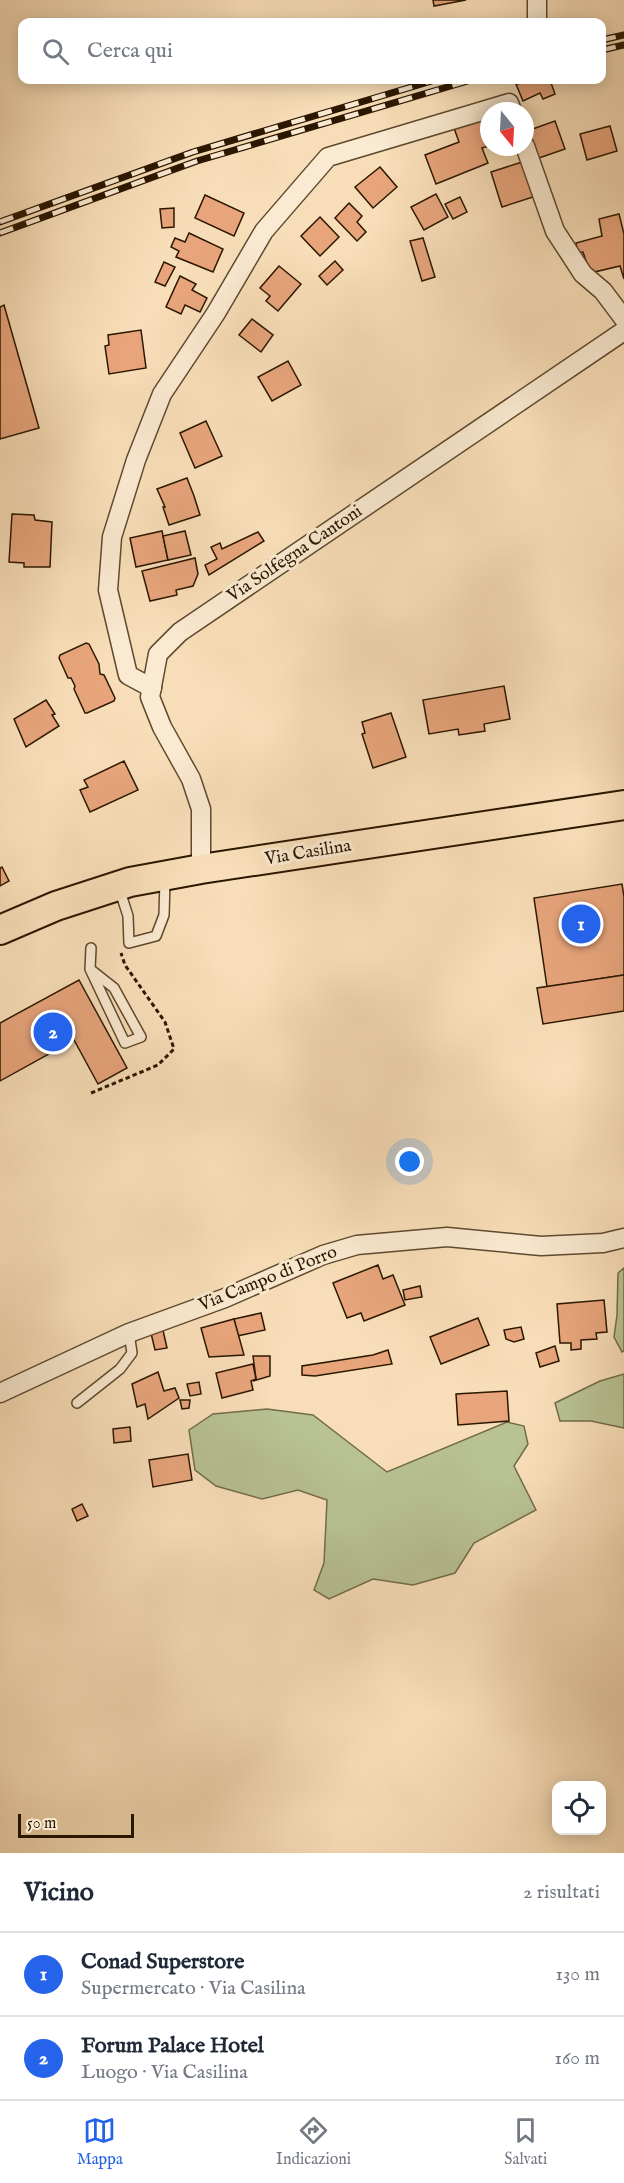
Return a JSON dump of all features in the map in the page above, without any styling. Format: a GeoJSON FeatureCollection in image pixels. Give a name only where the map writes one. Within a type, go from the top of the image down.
{"type":"FeatureCollection","features":[{"type":"Feature","properties":{"kind":"main road","name":"Via Casilina"},"geometry":{"type":"LineString","coordinates":[[0,930],[56,906],[118,886],[165,876],[624,804]]}},
{"type":"Feature","properties":{"kind":"street"},"geometry":{"type":"LineString","coordinates":[[537,0],[537,18]]}},
{"type":"Feature","properties":{"kind":"street"},"geometry":{"type":"LineString","coordinates":[[152,688],[128,675],[108,590],[112,537],[135,460],[162,394],[216,314],[264,231],[328,157],[480,112]]}},
{"type":"Feature","properties":{"kind":"street"},"geometry":{"type":"LineString","coordinates":[[529,156],[555,231],[583,274],[603,291],[624,319]]}},
{"type":"Feature","properties":{"kind":"street","name":"Via Solfegna Cantoni"},"geometry":{"type":"LineString","coordinates":[[201,869],[201,809],[191,779],[162,728],[150,697],[158,654],[180,632],[624,331]]}},
{"type":"Feature","properties":{"kind":"street","name":"Via Campo di Porro"},"geometry":{"type":"LineString","coordinates":[[0,1393],[129,1333],[225,1299],[323,1255],[357,1245],[447,1237],[541,1246],[603,1243],[624,1238]]}},
{"type":"Feature","properties":{"kind":"lane"},"geometry":{"type":"LineString","coordinates":[[118,886],[128,916],[129,943],[156,936],[164,915],[165,876]]}},
{"type":"Feature","properties":{"kind":"lane"},"geometry":{"type":"LineString","coordinates":[[90,969],[114,988],[141,1037],[125,1043],[90,969],[91,948]]}},
{"type":"Feature","properties":{"kind":"lane"},"geometry":{"type":"LineString","coordinates":[[76,1403],[120,1369],[132,1353],[129,1333]]}},
{"type":"Feature","properties":{"kind":"green space"},"geometry":{"type":"Polygon","coordinates":[[[624,1268],[624,1351],[622,1352],[614,1337],[618,1273],[624,1268]]]}},
{"type":"Feature","properties":{"kind":"green space"},"geometry":{"type":"Polygon","coordinates":[[[624,1374],[624,1428],[591,1421],[560,1421],[555,1403],[600,1381],[624,1374]]]}},
{"type":"Feature","properties":{"kind":"green space"},"geometry":{"type":"Polygon","coordinates":[[[267,1409],[313,1415],[387,1472],[507,1422],[524,1426],[528,1444],[514,1466],[536,1510],[474,1543],[455,1573],[413,1585],[373,1579],[329,1599],[314,1590],[324,1563],[327,1500],[298,1490],[262,1499],[216,1486],[195,1470],[189,1430],[213,1414],[267,1409]]]}},
{"type":"Feature","properties":{"kind":"building"},"geometry":{"type":"Polygon","coordinates":[[[433,0],[466,0],[434,6],[433,0]]]}},
{"type":"Feature","properties":{"kind":"building"},"geometry":{"type":"Polygon","coordinates":[[[516,84],[551,84],[555,94],[543,99],[540,93],[523,101],[516,84]]]}},
{"type":"Feature","properties":{"kind":"building"},"geometry":{"type":"Polygon","coordinates":[[[480,118],[480,156],[485,156],[488,163],[436,184],[425,155],[459,142],[454,128],[480,118]]]}},
{"type":"Feature","properties":{"kind":"building"},"geometry":{"type":"Polygon","coordinates":[[[555,121],[565,149],[536,159],[534,128],[555,121]]]}},
{"type":"Feature","properties":{"kind":"building"},"geometry":{"type":"Polygon","coordinates":[[[610,126],[617,151],[587,160],[580,134],[610,126]]]}},
{"type":"Feature","properties":{"kind":"building"},"geometry":{"type":"Polygon","coordinates":[[[522,162],[533,197],[502,207],[491,172],[522,162]]]}},
{"type":"Feature","properties":{"kind":"building"},"geometry":{"type":"Polygon","coordinates":[[[380,167],[397,187],[373,208],[355,187],[380,167]]]}},
{"type":"Feature","properties":{"kind":"building"},"geometry":{"type":"Polygon","coordinates":[[[436,194],[448,217],[424,230],[411,207],[436,194]]]}},
{"type":"Feature","properties":{"kind":"building"},"geometry":{"type":"Polygon","coordinates":[[[205,195],[244,213],[234,236],[195,218],[205,195]]]}},
{"type":"Feature","properties":{"kind":"building"},"geometry":{"type":"Polygon","coordinates":[[[460,197],[467,212],[453,219],[445,204],[460,197]]]}},
{"type":"Feature","properties":{"kind":"building"},"geometry":{"type":"Polygon","coordinates":[[[349,203],[362,216],[357,222],[366,232],[357,241],[335,218],[349,203]]]}},
{"type":"Feature","properties":{"kind":"building"},"geometry":{"type":"Polygon","coordinates":[[[174,208],[174,227],[162,228],[160,209],[174,208]]]}},
{"type":"Feature","properties":{"kind":"building"},"geometry":{"type":"Polygon","coordinates":[[[619,214],[624,234],[624,279],[620,266],[590,273],[583,252],[578,253],[576,243],[602,236],[599,219],[619,214]]]}},
{"type":"Feature","properties":{"kind":"building"},"geometry":{"type":"Polygon","coordinates":[[[320,217],[339,237],[320,256],[301,236],[320,217]]]}},
{"type":"Feature","properties":{"kind":"building"},"geometry":{"type":"Polygon","coordinates":[[[189,233],[223,249],[213,272],[176,257],[179,251],[171,247],[175,238],[185,242],[189,233]]]}},
{"type":"Feature","properties":{"kind":"building"},"geometry":{"type":"Polygon","coordinates":[[[423,238],[435,277],[422,281],[410,241],[423,238]]]}},
{"type":"Feature","properties":{"kind":"building"},"geometry":{"type":"Polygon","coordinates":[[[335,261],[343,270],[327,285],[319,276],[335,261]]]}},
{"type":"Feature","properties":{"kind":"building"},"geometry":{"type":"Polygon","coordinates":[[[164,262],[175,267],[165,286],[155,282],[164,262]]]}},
{"type":"Feature","properties":{"kind":"building"},"geometry":{"type":"Polygon","coordinates":[[[279,266],[301,284],[278,311],[266,301],[270,296],[260,288],[279,266]]]}},
{"type":"Feature","properties":{"kind":"building"},"geometry":{"type":"Polygon","coordinates":[[[180,276],[196,284],[192,290],[207,298],[200,312],[185,305],[181,314],[166,307],[180,276]]]}},
{"type":"Feature","properties":{"kind":"building"},"geometry":{"type":"Polygon","coordinates":[[[4,305],[39,428],[0,439],[0,307],[4,305]]]}},
{"type":"Feature","properties":{"kind":"building"},"geometry":{"type":"Polygon","coordinates":[[[252,319],[273,335],[261,352],[239,335],[252,319]]]}},
{"type":"Feature","properties":{"kind":"building"},"geometry":{"type":"Polygon","coordinates":[[[141,330],[146,368],[109,374],[105,346],[109,345],[108,335],[141,330]]]}},
{"type":"Feature","properties":{"kind":"building"},"geometry":{"type":"Polygon","coordinates":[[[288,361],[301,385],[272,401],[258,377],[288,361]]]}},
{"type":"Feature","properties":{"kind":"building"},"geometry":{"type":"Polygon","coordinates":[[[206,421],[222,456],[195,468],[180,433],[206,421]]]}},
{"type":"Feature","properties":{"kind":"building"},"geometry":{"type":"Polygon","coordinates":[[[187,478],[200,515],[169,525],[163,507],[165,507],[157,489],[187,478]]]}},
{"type":"Feature","properties":{"kind":"building"},"geometry":{"type":"Polygon","coordinates":[[[12,514],[34,515],[35,520],[52,522],[50,567],[24,567],[24,563],[9,562],[12,514]]]}},
{"type":"Feature","properties":{"kind":"building"},"geometry":{"type":"Polygon","coordinates":[[[162,531],[168,560],[136,567],[130,538],[162,531]]]}},
{"type":"Feature","properties":{"kind":"building"},"geometry":{"type":"Polygon","coordinates":[[[185,531],[191,555],[168,560],[163,536],[185,531]]]}},
{"type":"Feature","properties":{"kind":"building"},"geometry":{"type":"Polygon","coordinates":[[[258,532],[264,541],[209,575],[205,565],[217,559],[211,547],[220,543],[222,549],[258,532]]]}},
{"type":"Feature","properties":{"kind":"building"},"geometry":{"type":"Polygon","coordinates":[[[195,558],[198,574],[193,586],[176,590],[177,595],[150,601],[142,571],[195,558]]]}},
{"type":"Feature","properties":{"kind":"building"},"geometry":{"type":"Polygon","coordinates":[[[86,643],[89,644],[99,664],[100,674],[104,675],[115,698],[114,701],[85,713],[74,689],[75,686],[71,678],[68,678],[59,658],[60,655],[86,643]]]}},
{"type":"Feature","properties":{"kind":"building"},"geometry":{"type":"Polygon","coordinates":[[[504,686],[510,719],[484,724],[485,731],[459,735],[458,729],[429,734],[423,700],[504,686]]]}},
{"type":"Feature","properties":{"kind":"building"},"geometry":{"type":"Polygon","coordinates":[[[46,700],[59,726],[26,747],[14,719],[46,700]]]}},
{"type":"Feature","properties":{"kind":"building"},"geometry":{"type":"Polygon","coordinates":[[[391,713],[406,757],[373,768],[362,734],[365,733],[362,722],[391,713]]]}},
{"type":"Feature","properties":{"kind":"building"},"geometry":{"type":"Polygon","coordinates":[[[124,761],[138,790],[90,812],[80,790],[88,787],[84,780],[124,761]]]}},
{"type":"Feature","properties":{"kind":"building"},"geometry":{"type":"Polygon","coordinates":[[[2,867],[9,881],[0,886],[0,868],[2,867]]]}},
{"type":"Feature","properties":{"kind":"building"},"geometry":{"type":"Polygon","coordinates":[[[622,884],[624,975],[547,987],[534,898],[622,884]]]}},
{"type":"Feature","properties":{"kind":"building"},"geometry":{"type":"Polygon","coordinates":[[[624,975],[624,1011],[543,1024],[537,988],[624,975]]]}},
{"type":"Feature","properties":{"kind":"building"},"geometry":{"type":"Polygon","coordinates":[[[79,980],[127,1068],[98,1084],[74,1040],[0,1081],[0,1023],[79,980]]]}},
{"type":"Feature","properties":{"kind":"building"},"geometry":{"type":"Polygon","coordinates":[[[378,1265],[383,1279],[393,1275],[405,1305],[364,1321],[361,1313],[347,1318],[333,1283],[378,1265]]]}},
{"type":"Feature","properties":{"kind":"building"},"geometry":{"type":"Polygon","coordinates":[[[420,1286],[422,1297],[405,1300],[403,1290],[420,1286]]]}},
{"type":"Feature","properties":{"kind":"building"},"geometry":{"type":"Polygon","coordinates":[[[604,1300],[607,1332],[596,1333],[597,1339],[581,1340],[581,1349],[571,1350],[571,1343],[560,1343],[557,1304],[604,1300]]]}},
{"type":"Feature","properties":{"kind":"building"},"geometry":{"type":"Polygon","coordinates":[[[261,1313],[265,1330],[237,1336],[234,1319],[261,1313]]]}},
{"type":"Feature","properties":{"kind":"building"},"geometry":{"type":"Polygon","coordinates":[[[478,1318],[489,1345],[441,1364],[430,1337],[478,1318]]]}},
{"type":"Feature","properties":{"kind":"building"},"geometry":{"type":"Polygon","coordinates":[[[234,1319],[244,1355],[209,1357],[201,1328],[234,1319]]]}},
{"type":"Feature","properties":{"kind":"building"},"geometry":{"type":"Polygon","coordinates":[[[162,1326],[167,1348],[155,1350],[150,1329],[162,1326]]]}},
{"type":"Feature","properties":{"kind":"building"},"geometry":{"type":"Polygon","coordinates":[[[521,1327],[524,1339],[514,1342],[506,1339],[504,1330],[521,1327]]]}},
{"type":"Feature","properties":{"kind":"building"},"geometry":{"type":"Polygon","coordinates":[[[555,1346],[559,1361],[540,1367],[536,1353],[555,1346]]]}},
{"type":"Feature","properties":{"kind":"building"},"geometry":{"type":"Polygon","coordinates":[[[388,1350],[392,1364],[315,1376],[302,1375],[302,1366],[373,1355],[388,1350]]]}},
{"type":"Feature","properties":{"kind":"building"},"geometry":{"type":"Polygon","coordinates":[[[253,1356],[270,1356],[270,1376],[253,1381],[256,1379],[253,1356]]]}},
{"type":"Feature","properties":{"kind":"building"},"geometry":{"type":"Polygon","coordinates":[[[253,1364],[256,1379],[251,1381],[253,1390],[222,1398],[216,1373],[253,1364]]]}},
{"type":"Feature","properties":{"kind":"building"},"geometry":{"type":"Polygon","coordinates":[[[158,1372],[164,1391],[175,1388],[179,1398],[148,1419],[145,1404],[137,1407],[132,1384],[158,1372]]]}},
{"type":"Feature","properties":{"kind":"building"},"geometry":{"type":"Polygon","coordinates":[[[199,1382],[201,1394],[190,1396],[187,1384],[199,1382]]]}},
{"type":"Feature","properties":{"kind":"building"},"geometry":{"type":"Polygon","coordinates":[[[507,1391],[509,1421],[458,1425],[456,1394],[507,1391]]]}},
{"type":"Feature","properties":{"kind":"building"},"geometry":{"type":"Polygon","coordinates":[[[180,1400],[190,1400],[189,1408],[182,1409],[180,1400]]]}},
{"type":"Feature","properties":{"kind":"building"},"geometry":{"type":"Polygon","coordinates":[[[130,1427],[131,1441],[114,1443],[113,1429],[130,1427]]]}},
{"type":"Feature","properties":{"kind":"building"},"geometry":{"type":"Polygon","coordinates":[[[188,1454],[192,1480],[153,1487],[149,1460],[188,1454]]]}},
{"type":"Feature","properties":{"kind":"building"},"geometry":{"type":"Polygon","coordinates":[[[82,1504],[88,1516],[77,1521],[72,1509],[82,1504]]]}},
{"type":"Feature","properties":{"kind":"railway"},"geometry":{"type":"LineString","coordinates":[[606,39],[624,35]]}},
{"type":"Feature","properties":{"kind":"railway"},"geometry":{"type":"LineString","coordinates":[[606,49],[624,45]]}},
{"type":"Feature","properties":{"kind":"railway"},"geometry":{"type":"LineString","coordinates":[[0,222],[193,152],[422,84]]}},
{"type":"Feature","properties":{"kind":"railway"},"geometry":{"type":"LineString","coordinates":[[0,233],[197,161],[457,84]]}},
{"type":"Feature","properties":{"kind":"place","name":"Conad Superstore"},"geometry":{"type":"Point","coordinates":[581,924]}},
{"type":"Feature","properties":{"kind":"place","name":"Forum Palace Hotel"},"geometry":{"type":"Point","coordinates":[53,1032]}}]}
